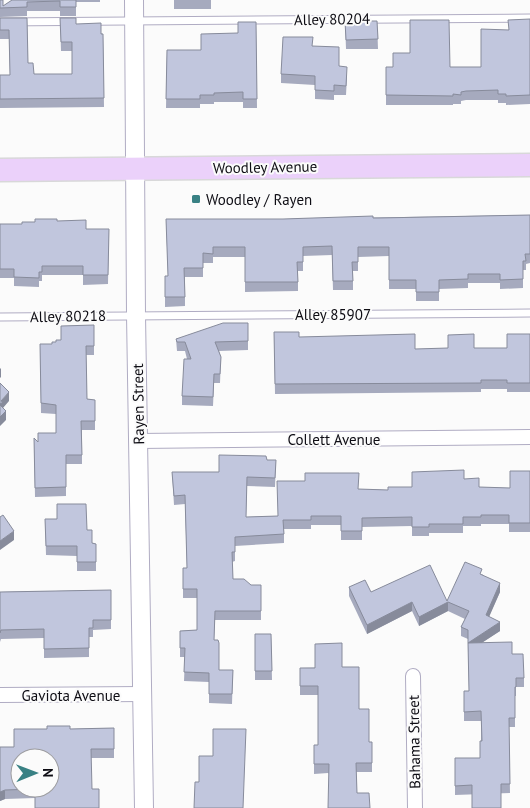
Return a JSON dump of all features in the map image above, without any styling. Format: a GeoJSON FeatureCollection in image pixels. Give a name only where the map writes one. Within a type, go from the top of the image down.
{"type":"FeatureCollection","features":[{"type":"Feature","properties":{"kind":"main road","name":"Woodley Avenue"},"geometry":{"type":"LineString","coordinates":[[0,170],[530,165]]}},
{"type":"Feature","properties":{"kind":"street","name":"Rayen Street"},"geometry":{"type":"LineString","coordinates":[[134,0],[136,315],[144,808]]}},
{"type":"Feature","properties":{"kind":"street","name":"Collett Avenue"},"geometry":{"type":"LineString","coordinates":[[139,441],[530,437]]}},
{"type":"Feature","properties":{"kind":"street","name":"Bahama Street"},"geometry":{"type":"LineString","coordinates":[[413,676],[415,808]]}},
{"type":"Feature","properties":{"kind":"street","name":"Gaviota Avenue"},"geometry":{"type":"LineString","coordinates":[[0,695],[143,694]]}},
{"type":"Feature","properties":{"kind":"lane","name":"Alley 80204"},"geometry":{"type":"LineString","coordinates":[[0,22],[530,18]]}},
{"type":"Feature","properties":{"kind":"lane","name":"Alley 85907"},"geometry":{"type":"LineString","coordinates":[[136,315],[530,313]]}},
{"type":"Feature","properties":{"kind":"lane","name":"Alley 80218"},"geometry":{"type":"LineString","coordinates":[[0,317],[136,315]]}},
{"type":"Feature","properties":{"kind":"building"},"geometry":{"type":"Polygon","coordinates":[[[0,0],[3,0],[3,6],[12,0],[76,0],[76,7],[60,7],[60,1],[27,2],[27,7],[0,8],[0,0]]]}},
{"type":"Feature","properties":{"kind":"building"},"geometry":{"type":"Polygon","coordinates":[[[0,18],[27,18],[28,63],[33,63],[34,74],[72,74],[72,42],[61,42],[60,18],[76,18],[76,24],[101,23],[101,34],[103,34],[104,98],[0,99],[0,75],[10,75],[9,30],[0,30],[0,18]]]}},
{"type":"Feature","properties":{"kind":"building"},"geometry":{"type":"Polygon","coordinates":[[[530,19],[530,95],[506,96],[506,94],[498,94],[498,90],[466,91],[461,92],[461,95],[453,94],[453,96],[386,95],[386,67],[393,67],[393,53],[410,53],[410,20],[449,20],[450,67],[481,67],[481,29],[509,30],[508,20],[530,19]]]}},
{"type":"Feature","properties":{"kind":"building"},"geometry":{"type":"Polygon","coordinates":[[[345,21],[377,21],[378,39],[346,40],[345,21]]]}},
{"type":"Feature","properties":{"kind":"building"},"geometry":{"type":"Polygon","coordinates":[[[238,22],[256,22],[257,99],[243,99],[243,92],[200,95],[200,99],[166,99],[167,50],[201,50],[201,34],[238,33],[238,22]]]}},
{"type":"Feature","properties":{"kind":"building"},"geometry":{"type":"Polygon","coordinates":[[[283,37],[313,37],[312,46],[339,47],[339,66],[347,67],[346,86],[334,85],[334,91],[315,90],[315,76],[281,74],[283,37]]]}},
{"type":"Feature","properties":{"kind":"building"},"geometry":{"type":"Polygon","coordinates":[[[530,215],[530,254],[525,254],[526,261],[523,261],[523,279],[500,280],[500,274],[468,274],[468,279],[439,280],[439,292],[416,292],[416,280],[389,280],[389,247],[358,247],[358,262],[352,262],[353,281],[333,281],[332,246],[303,247],[303,262],[297,262],[298,282],[245,282],[245,247],[213,247],[213,254],[203,253],[203,268],[184,268],[185,297],[165,297],[165,276],[168,276],[166,219],[530,215]]]}},
{"type":"Feature","properties":{"kind":"building"},"geometry":{"type":"Polygon","coordinates":[[[35,219],[57,219],[57,221],[86,220],[86,229],[109,229],[108,275],[83,275],[83,266],[42,266],[39,278],[14,277],[14,269],[0,269],[0,224],[22,224],[22,222],[35,222],[35,219]]]}},
{"type":"Feature","properties":{"kind":"building"},"geometry":{"type":"Polygon","coordinates":[[[223,323],[248,323],[248,341],[215,342],[221,357],[220,374],[214,374],[213,397],[182,396],[184,359],[191,359],[185,342],[177,342],[176,339],[223,323]]]}},
{"type":"Feature","properties":{"kind":"building"},"geometry":{"type":"Polygon","coordinates":[[[94,325],[94,346],[86,346],[87,399],[95,400],[95,421],[81,421],[82,455],[66,455],[66,487],[35,488],[34,438],[38,442],[38,433],[56,433],[56,405],[41,403],[40,344],[52,344],[56,340],[61,340],[61,326],[94,325]]]}},
{"type":"Feature","properties":{"kind":"building"},"geometry":{"type":"Polygon","coordinates":[[[274,332],[299,332],[299,337],[415,334],[415,349],[448,348],[448,335],[474,334],[474,348],[507,348],[507,334],[530,334],[530,383],[507,383],[507,380],[481,380],[481,383],[275,384],[274,332]]]}},
{"type":"Feature","properties":{"kind":"building"},"geometry":{"type":"Polygon","coordinates":[[[0,383],[9,392],[0,404],[0,383]]]}},
{"type":"Feature","properties":{"kind":"building"},"geometry":{"type":"Polygon","coordinates":[[[0,405],[6,411],[0,417],[0,405]]]}},
{"type":"Feature","properties":{"kind":"building"},"geometry":{"type":"Polygon","coordinates":[[[219,455],[266,456],[267,460],[276,460],[275,478],[247,477],[246,517],[278,516],[277,481],[305,481],[305,473],[359,473],[358,489],[388,490],[388,487],[412,487],[412,472],[464,470],[464,479],[479,478],[479,487],[510,488],[510,471],[530,471],[530,523],[509,523],[509,515],[481,515],[481,517],[463,517],[463,524],[429,524],[429,527],[412,527],[412,517],[362,518],[362,531],[341,531],[341,516],[311,516],[311,520],[283,520],[284,534],[235,537],[235,552],[232,552],[233,579],[244,579],[251,585],[261,585],[261,611],[215,611],[214,640],[218,640],[219,643],[219,670],[233,670],[232,694],[209,694],[209,673],[184,672],[185,648],[180,648],[180,631],[197,630],[197,589],[183,589],[183,568],[187,568],[185,495],[174,496],[172,472],[219,472],[219,455]]]}},
{"type":"Feature","properties":{"kind":"building"},"geometry":{"type":"Polygon","coordinates":[[[57,504],[86,504],[87,530],[92,530],[92,543],[96,544],[96,562],[77,562],[77,546],[46,546],[45,519],[57,519],[57,504]]]}},
{"type":"Feature","properties":{"kind":"building"},"geometry":{"type":"Polygon","coordinates":[[[3,515],[14,531],[0,541],[0,517],[3,515]]]}},
{"type":"Feature","properties":{"kind":"building"},"geometry":{"type":"Polygon","coordinates":[[[465,562],[482,569],[480,574],[500,583],[486,615],[500,622],[468,643],[468,630],[461,627],[469,611],[448,602],[419,617],[412,602],[367,625],[349,587],[365,580],[371,592],[430,565],[447,601],[465,562]]]}},
{"type":"Feature","properties":{"kind":"building"},"geometry":{"type":"Polygon","coordinates":[[[111,590],[111,620],[93,620],[93,628],[89,628],[89,648],[44,649],[44,629],[1,630],[0,633],[0,592],[111,590]]]}},
{"type":"Feature","properties":{"kind":"building"},"geometry":{"type":"Polygon","coordinates":[[[255,634],[271,634],[272,671],[255,671],[255,634]]]}},
{"type":"Feature","properties":{"kind":"building"},"geometry":{"type":"Polygon","coordinates":[[[512,642],[512,654],[523,654],[524,678],[516,678],[515,718],[509,718],[510,784],[501,784],[501,808],[472,808],[472,785],[455,786],[455,758],[480,758],[480,741],[482,741],[481,711],[464,712],[464,691],[469,691],[468,643],[512,642]]]}},
{"type":"Feature","properties":{"kind":"building"},"geometry":{"type":"Polygon","coordinates":[[[342,643],[342,667],[359,667],[359,709],[369,709],[369,742],[372,742],[372,763],[356,763],[357,793],[369,793],[370,808],[328,808],[329,764],[314,764],[314,745],[318,745],[318,686],[300,686],[300,668],[315,668],[315,644],[342,643]]]}},
{"type":"Feature","properties":{"kind":"building"},"geometry":{"type":"Polygon","coordinates":[[[47,726],[70,726],[70,729],[114,728],[114,749],[91,749],[92,789],[99,789],[99,808],[35,808],[35,798],[60,798],[60,748],[10,748],[10,790],[0,792],[0,747],[14,747],[14,729],[47,729],[47,726]]]}},
{"type":"Feature","properties":{"kind":"building"},"geometry":{"type":"Polygon","coordinates":[[[213,729],[246,729],[243,808],[194,808],[195,782],[199,782],[199,756],[213,756],[213,729]]]}},
{"type":"Feature","properties":{"kind":"place","name":"Woodley / Rayen"},"geometry":{"type":"Point","coordinates":[196,199]}}]}
